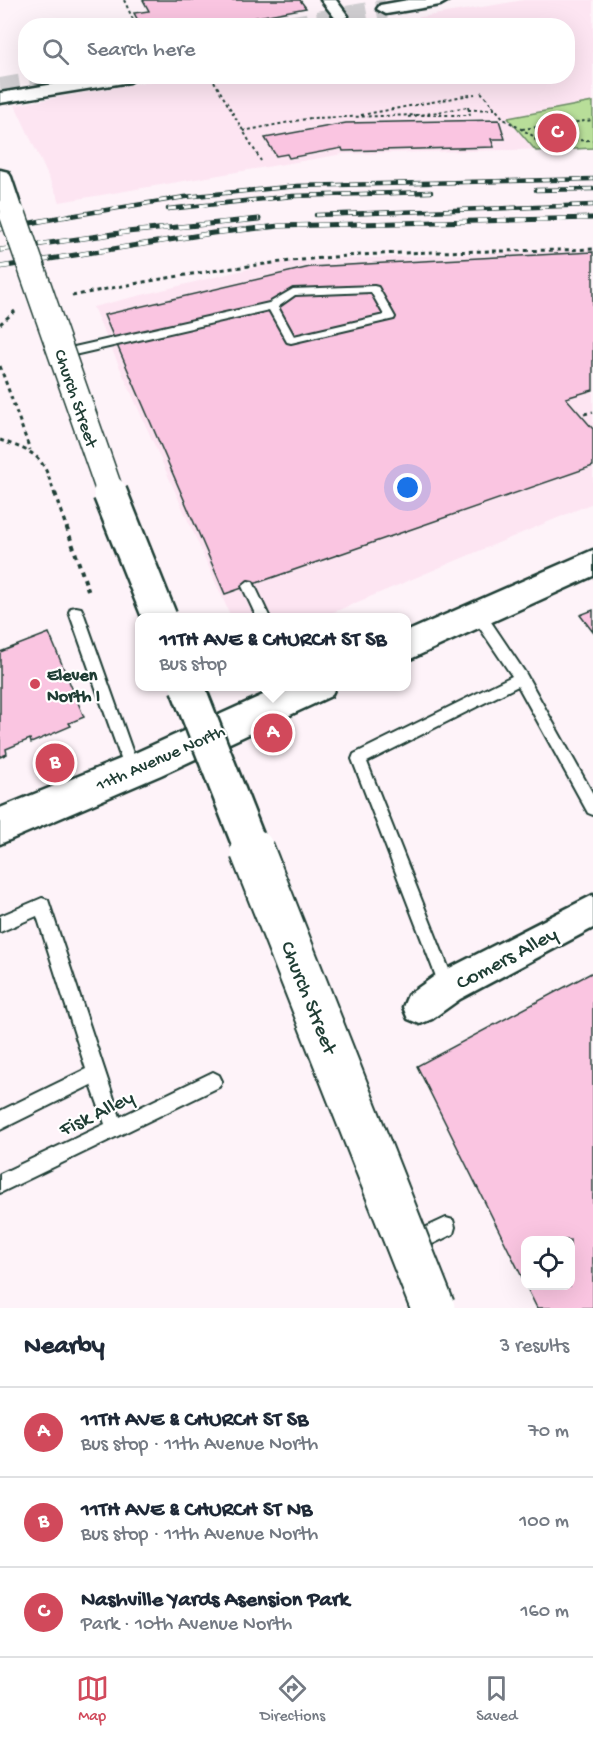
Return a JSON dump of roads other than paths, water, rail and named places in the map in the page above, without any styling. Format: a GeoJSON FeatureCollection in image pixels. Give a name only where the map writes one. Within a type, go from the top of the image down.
{"type":"FeatureCollection","features":[{"type":"Feature","properties":{"kind":"main road"},"geometry":{"type":"LineString","coordinates":[[386,9],[440,0]]}},
{"type":"Feature","properties":{"kind":"main road","name":"Church Street"},"geometry":{"type":"LineString","coordinates":[[0,177],[106,482],[158,613]]}},
{"type":"Feature","properties":{"kind":"main road"},"geometry":{"type":"LineString","coordinates":[[411,645],[593,562]]}},
{"type":"Feature","properties":{"kind":"main road","name":"Church Street"},"geometry":{"type":"LineString","coordinates":[[189,691],[433,1308]]}},
{"type":"Feature","properties":{"kind":"main road","name":"11th Avenue North"},"geometry":{"type":"LineString","coordinates":[[0,826],[198,741],[304,691]]}},
{"type":"Feature","properties":{"kind":"street"},"geometry":{"type":"LineString","coordinates":[[328,0],[341,16]]}},
{"type":"Feature","properties":{"kind":"street"},"geometry":{"type":"LineString","coordinates":[[0,98],[86,84]]}},
{"type":"Feature","properties":{"kind":"street","name":"Comers Alley"},"geometry":{"type":"LineString","coordinates":[[420,1007],[448,987],[593,911]]}},
{"type":"Feature","properties":{"kind":"lane"},"geometry":{"type":"LineString","coordinates":[[61,354],[272,306],[293,292],[374,289],[390,317],[291,340],[272,306]]}},
{"type":"Feature","properties":{"kind":"lane"},"geometry":{"type":"LineString","coordinates":[[248,586],[262,613]]}},
{"type":"Feature","properties":{"kind":"lane"},"geometry":{"type":"LineString","coordinates":[[76,612],[132,770]]}},
{"type":"Feature","properties":{"kind":"lane"},"geometry":{"type":"LineString","coordinates":[[478,614],[521,678],[593,808]]}},
{"type":"Feature","properties":{"kind":"lane"},"geometry":{"type":"LineString","coordinates":[[448,987],[359,759],[521,678]]}},
{"type":"Feature","properties":{"kind":"lane","name":"Church Street"},"geometry":{"type":"LineString","coordinates":[[198,741],[420,1308]]}},
{"type":"Feature","properties":{"kind":"lane"},"geometry":{"type":"LineString","coordinates":[[0,924],[42,906],[115,1128]]}},
{"type":"Feature","properties":{"kind":"lane"},"geometry":{"type":"LineString","coordinates":[[0,1121],[96,1073]]}},
{"type":"Feature","properties":{"kind":"lane","name":"Fisk Alley"},"geometry":{"type":"LineString","coordinates":[[0,1185],[213,1081]]}},
{"type":"Feature","properties":{"kind":"lane"},"geometry":{"type":"LineString","coordinates":[[408,1246],[446,1227]]}},
{"type":"Feature","properties":{"kind":"tunnel"},"geometry":{"type":"LineString","coordinates":[[334,18],[386,9]]}},
{"type":"Feature","properties":{"kind":"tunnel"},"geometry":{"type":"LineString","coordinates":[[0,88],[24,84]]}},
{"type":"Feature","properties":{"kind":"railway"},"geometry":{"type":"LineString","coordinates":[[64,217],[185,197],[297,186],[593,179]]}},
{"type":"Feature","properties":{"kind":"railway"},"geometry":{"type":"LineString","coordinates":[[536,190],[593,189]]}},
{"type":"Feature","properties":{"kind":"railway"},"geometry":{"type":"LineString","coordinates":[[168,209],[293,196],[431,192]]}},
{"type":"Feature","properties":{"kind":"railway"},"geometry":{"type":"LineString","coordinates":[[316,215],[593,205]]}},
{"type":"Feature","properties":{"kind":"railway"},"geometry":{"type":"LineString","coordinates":[[0,229],[72,215]]}},
{"type":"Feature","properties":{"kind":"railway"},"geometry":{"type":"LineString","coordinates":[[0,267],[213,233],[279,226],[593,218]]}},
{"type":"Feature","properties":{"kind":"railway"},"geometry":{"type":"LineString","coordinates":[[0,250],[127,232],[259,219]]}},
{"type":"Feature","properties":{"kind":"place","name":"Nashville Yards Asension Park"},"geometry":{"type":"Point","coordinates":[557,133]}},
{"type":"Feature","properties":{"kind":"place","name":"Eleven North I"},"geometry":{"type":"Point","coordinates":[35,684]}},
{"type":"Feature","properties":{"kind":"place","name":"11TH AVE & CHURCH ST SB"},"geometry":{"type":"Point","coordinates":[273,733]}},
{"type":"Feature","properties":{"kind":"place","name":"11TH AVE & CHURCH ST NB"},"geometry":{"type":"Point","coordinates":[55,763]}}]}
